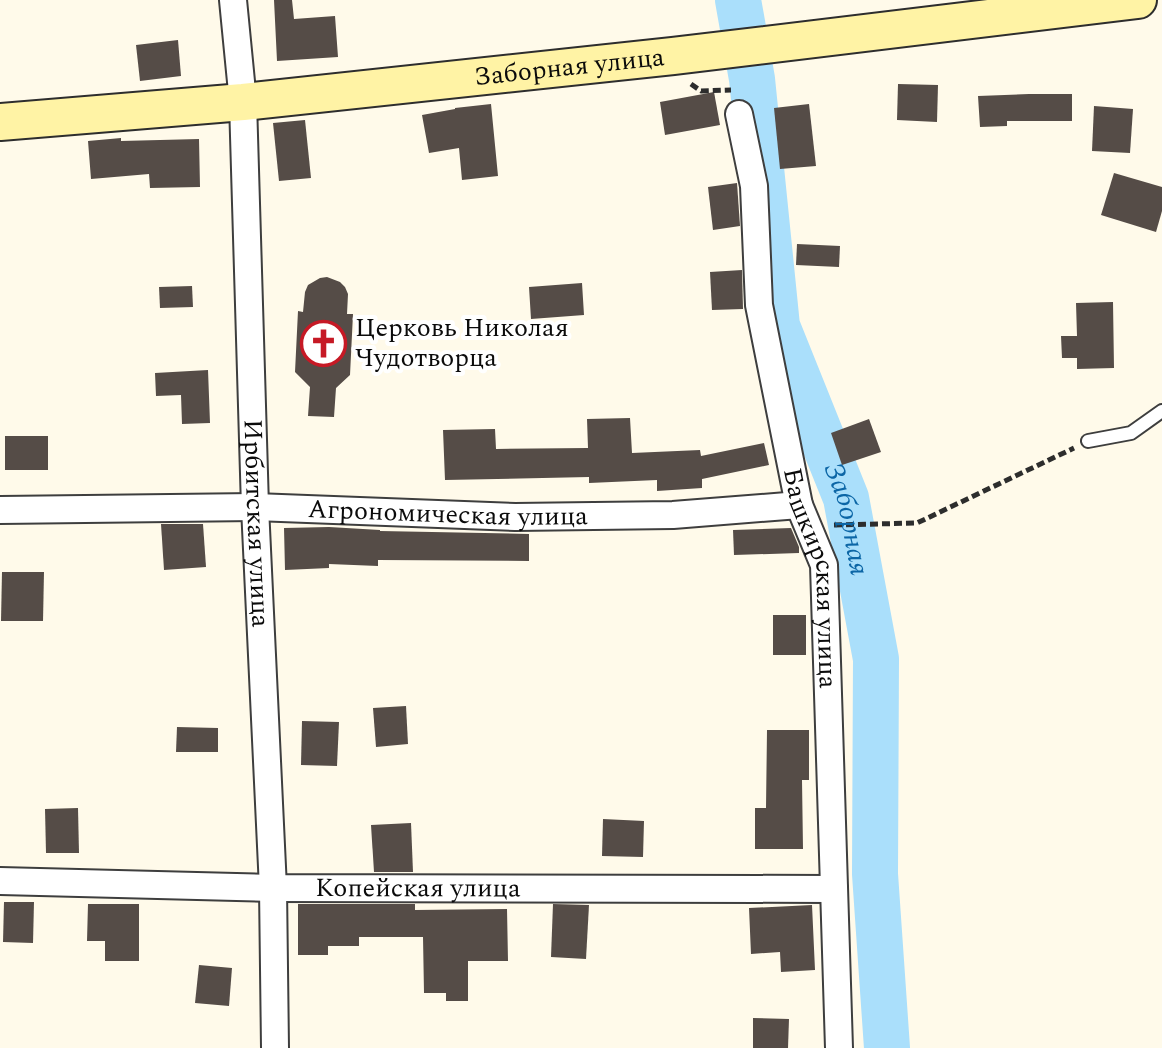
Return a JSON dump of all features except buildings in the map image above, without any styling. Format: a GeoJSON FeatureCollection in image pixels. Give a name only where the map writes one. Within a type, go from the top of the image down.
{"type":"FeatureCollection","features":[{"type":"Feature","properties":{"kind":"street","name":"Ирбитская улица"},"geometry":{"type":"LineString","coordinates":[[233,0],[243,102],[255,507],[273,888],[275,1048]]}},
{"type":"Feature","properties":{"kind":"street","name":"Заборная улица"},"geometry":{"type":"LineString","coordinates":[[0,122],[243,102],[673,56],[1138,0]]}},
{"type":"Feature","properties":{"kind":"street","name":"Башкирская улица"},"geometry":{"type":"LineString","coordinates":[[739,114],[754,186],[759,305],[799,505],[824,565],[839,1048]]}},
{"type":"Feature","properties":{"kind":"street","name":"Агрономическая улица"},"geometry":{"type":"LineString","coordinates":[[0,510],[255,507],[515,517],[673,515],[799,505]]}},
{"type":"Feature","properties":{"kind":"street","name":"Копейская улица"},"geometry":{"type":"LineString","coordinates":[[0,881],[273,888],[834,889]]}},
{"type":"Feature","properties":{"kind":"lane"},"geometry":{"type":"LineString","coordinates":[[1088,441],[1131,433],[1162,411]]}},
{"type":"Feature","properties":{"kind":"path"},"geometry":{"type":"LineString","coordinates":[[799,505],[831,525],[917,523],[1088,441]]}},
{"type":"Feature","properties":{"kind":"waterway","name":"Заборная"},"geometry":{"type":"LineString","coordinates":[[738,0],[752,79],[777,326],[846,498],[876,659],[875,874],[887,1048]]}},
{"type":"Feature","properties":{"kind":"place","name":"Церковь Николая Чудотворца"},"geometry":{"type":"Point","coordinates":[324,343]}}]}
